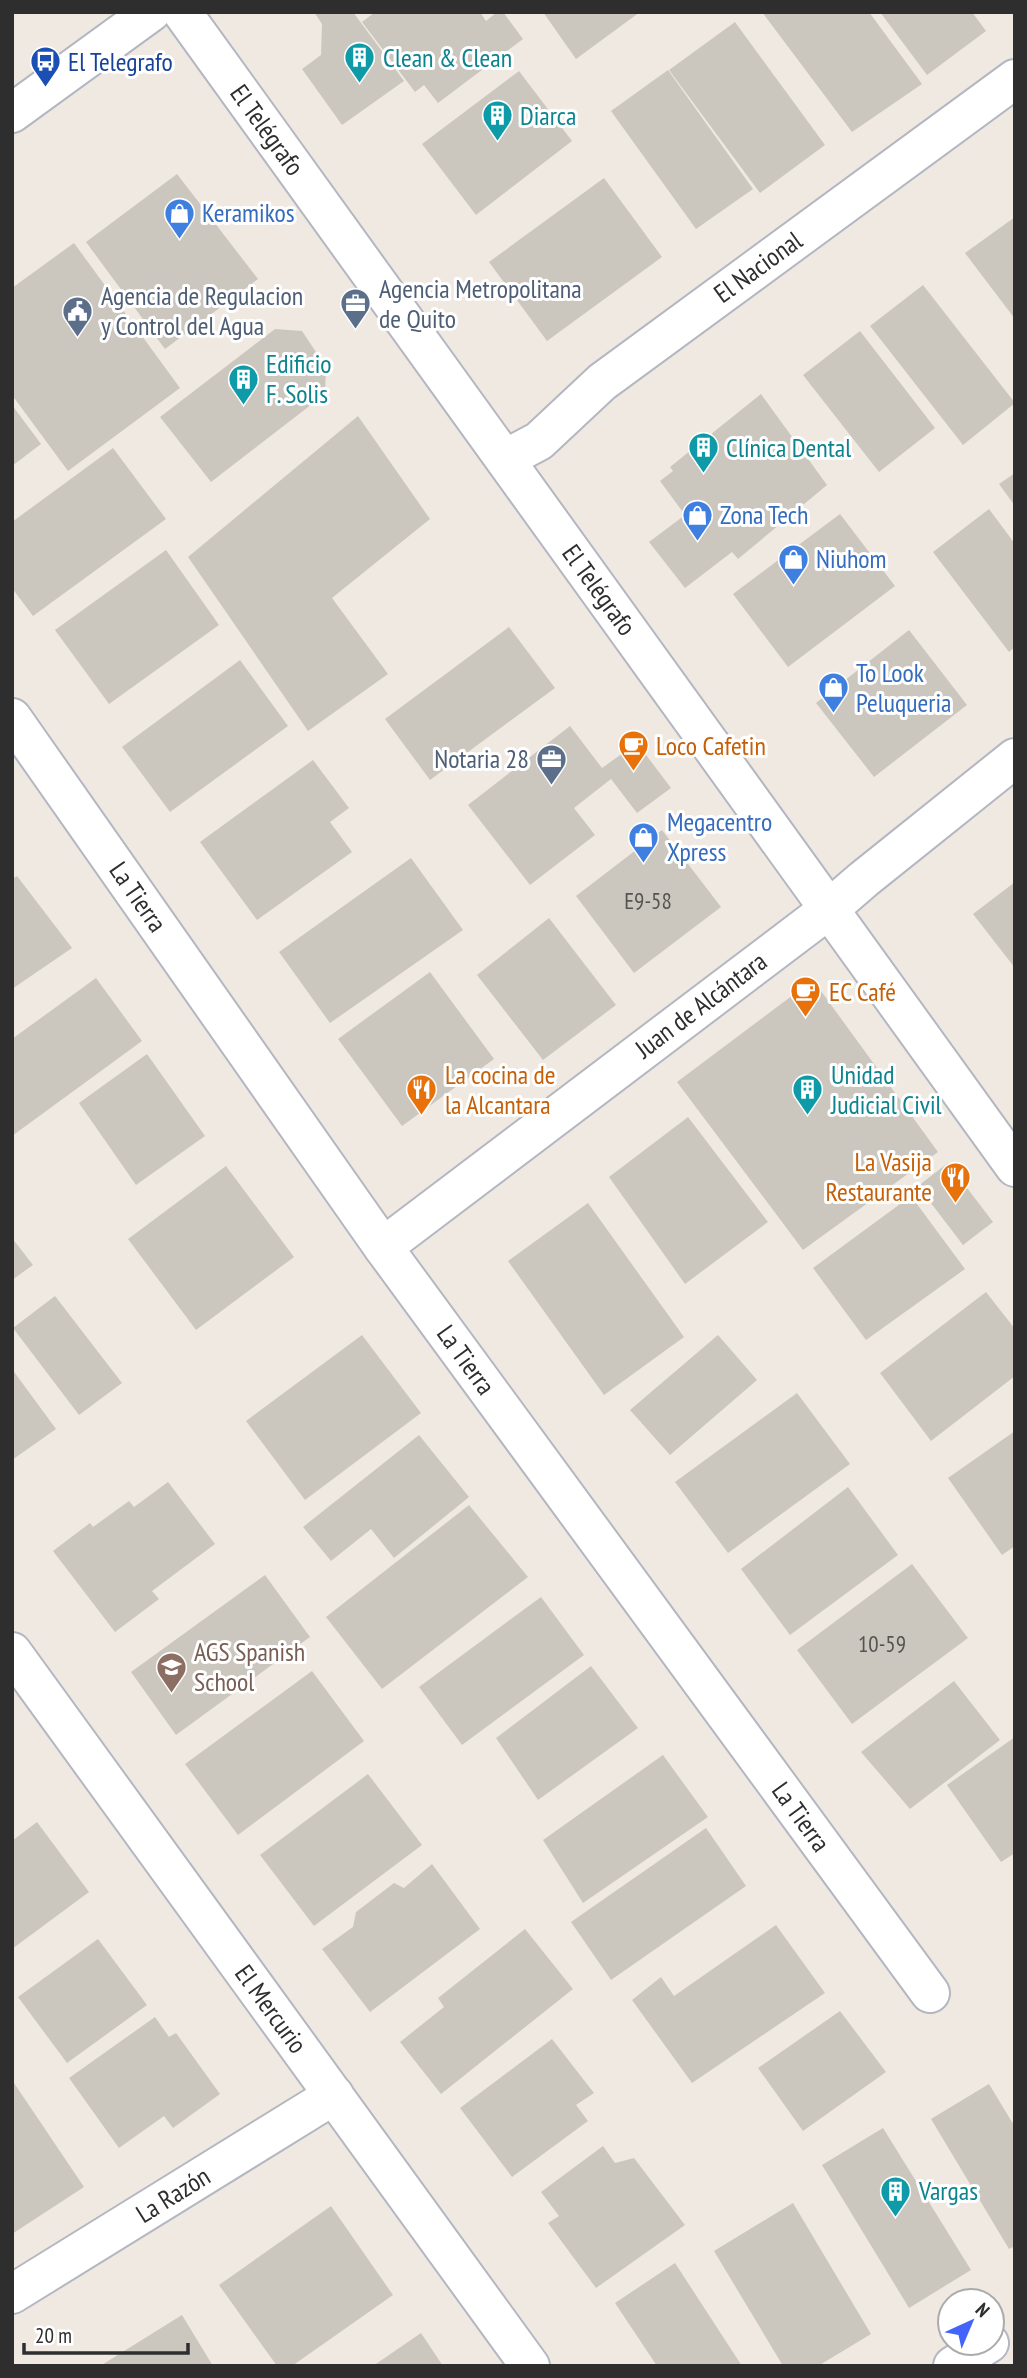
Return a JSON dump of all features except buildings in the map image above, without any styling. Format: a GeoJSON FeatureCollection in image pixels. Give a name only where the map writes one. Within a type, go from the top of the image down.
{"type":"FeatureCollection","features":[{"type":"Feature","properties":{"kind":"street"},"geometry":{"type":"LineString","coordinates":[[12,113],[151,12]]}},
{"type":"Feature","properties":{"kind":"street","name":"El Telégrafo"},"geometry":{"type":"LineString","coordinates":[[182,12],[1015,1167]]}},
{"type":"Feature","properties":{"kind":"street","name":"El Nacional"},"geometry":{"type":"LineString","coordinates":[[505,459],[539,441],[602,382],[1015,79]]}},
{"type":"Feature","properties":{"kind":"street","name":"La Tierra"},"geometry":{"type":"LineString","coordinates":[[12,718],[383,1247],[930,1993]]}},
{"type":"Feature","properties":{"kind":"street","name":"Juan de Alcántara"},"geometry":{"type":"LineString","coordinates":[[383,1247],[828,910],[1015,758]]}},
{"type":"Feature","properties":{"kind":"street","name":"El Mercurio"},"geometry":{"type":"LineString","coordinates":[[12,1652],[530,2366]]}},
{"type":"Feature","properties":{"kind":"street","name":"La Razón"},"geometry":{"type":"LineString","coordinates":[[12,2294],[334,2095]]}},
{"type":"Feature","properties":{"kind":"place","name":"Clean & Clean"},"geometry":{"type":"Point","coordinates":[360,85]}},
{"type":"Feature","properties":{"kind":"place","name":"El Telegrafo"},"geometry":{"type":"Point","coordinates":[45,89]}},
{"type":"Feature","properties":{"kind":"place","name":"Diarca"},"geometry":{"type":"Point","coordinates":[497,143]}},
{"type":"Feature","properties":{"kind":"place","name":"Keramikos"},"geometry":{"type":"Point","coordinates":[179,240]}},
{"type":"Feature","properties":{"kind":"place","name":"Agencia Metropolitana de Quito"},"geometry":{"type":"Point","coordinates":[356,331]}},
{"type":"Feature","properties":{"kind":"place","name":"Agencia de Regulacion y Control del Agua"},"geometry":{"type":"Point","coordinates":[78,338]}},
{"type":"Feature","properties":{"kind":"place","name":"Edificio F. Solis"},"geometry":{"type":"Point","coordinates":[243,406]}},
{"type":"Feature","properties":{"kind":"place","name":"Clínica Dental"},"geometry":{"type":"Point","coordinates":[703,475]}},
{"type":"Feature","properties":{"kind":"place","name":"Zona Tech"},"geometry":{"type":"Point","coordinates":[697,542]}},
{"type":"Feature","properties":{"kind":"place","name":"Niuhom"},"geometry":{"type":"Point","coordinates":[793,586]}},
{"type":"Feature","properties":{"kind":"place","name":"To Look Peluqueria"},"geometry":{"type":"Point","coordinates":[833,715]}},
{"type":"Feature","properties":{"kind":"place","name":"Loco Cafetin"},"geometry":{"type":"Point","coordinates":[633,773]}},
{"type":"Feature","properties":{"kind":"place","name":"Notaria 28"},"geometry":{"type":"Point","coordinates":[552,786]}},
{"type":"Feature","properties":{"kind":"place","name":"Megacentro Xpress"},"geometry":{"type":"Point","coordinates":[644,864]}},
{"type":"Feature","properties":{"kind":"place","name":"EC Café"},"geometry":{"type":"Point","coordinates":[806,1019]}},
{"type":"Feature","properties":{"kind":"place","name":"La cocina de la Alcantara"},"geometry":{"type":"Point","coordinates":[422,1117]}},
{"type":"Feature","properties":{"kind":"place","name":"Unidad Judicial Civil"},"geometry":{"type":"Point","coordinates":[808,1117]}},
{"type":"Feature","properties":{"kind":"place","name":"La Vasija Restaurante"},"geometry":{"type":"Point","coordinates":[955,1204]}},
{"type":"Feature","properties":{"kind":"place","name":"AGS Spanish School"},"geometry":{"type":"Point","coordinates":[171,1694]}},
{"type":"Feature","properties":{"kind":"place","name":"Vargas"},"geometry":{"type":"Point","coordinates":[896,2218]}}]}
